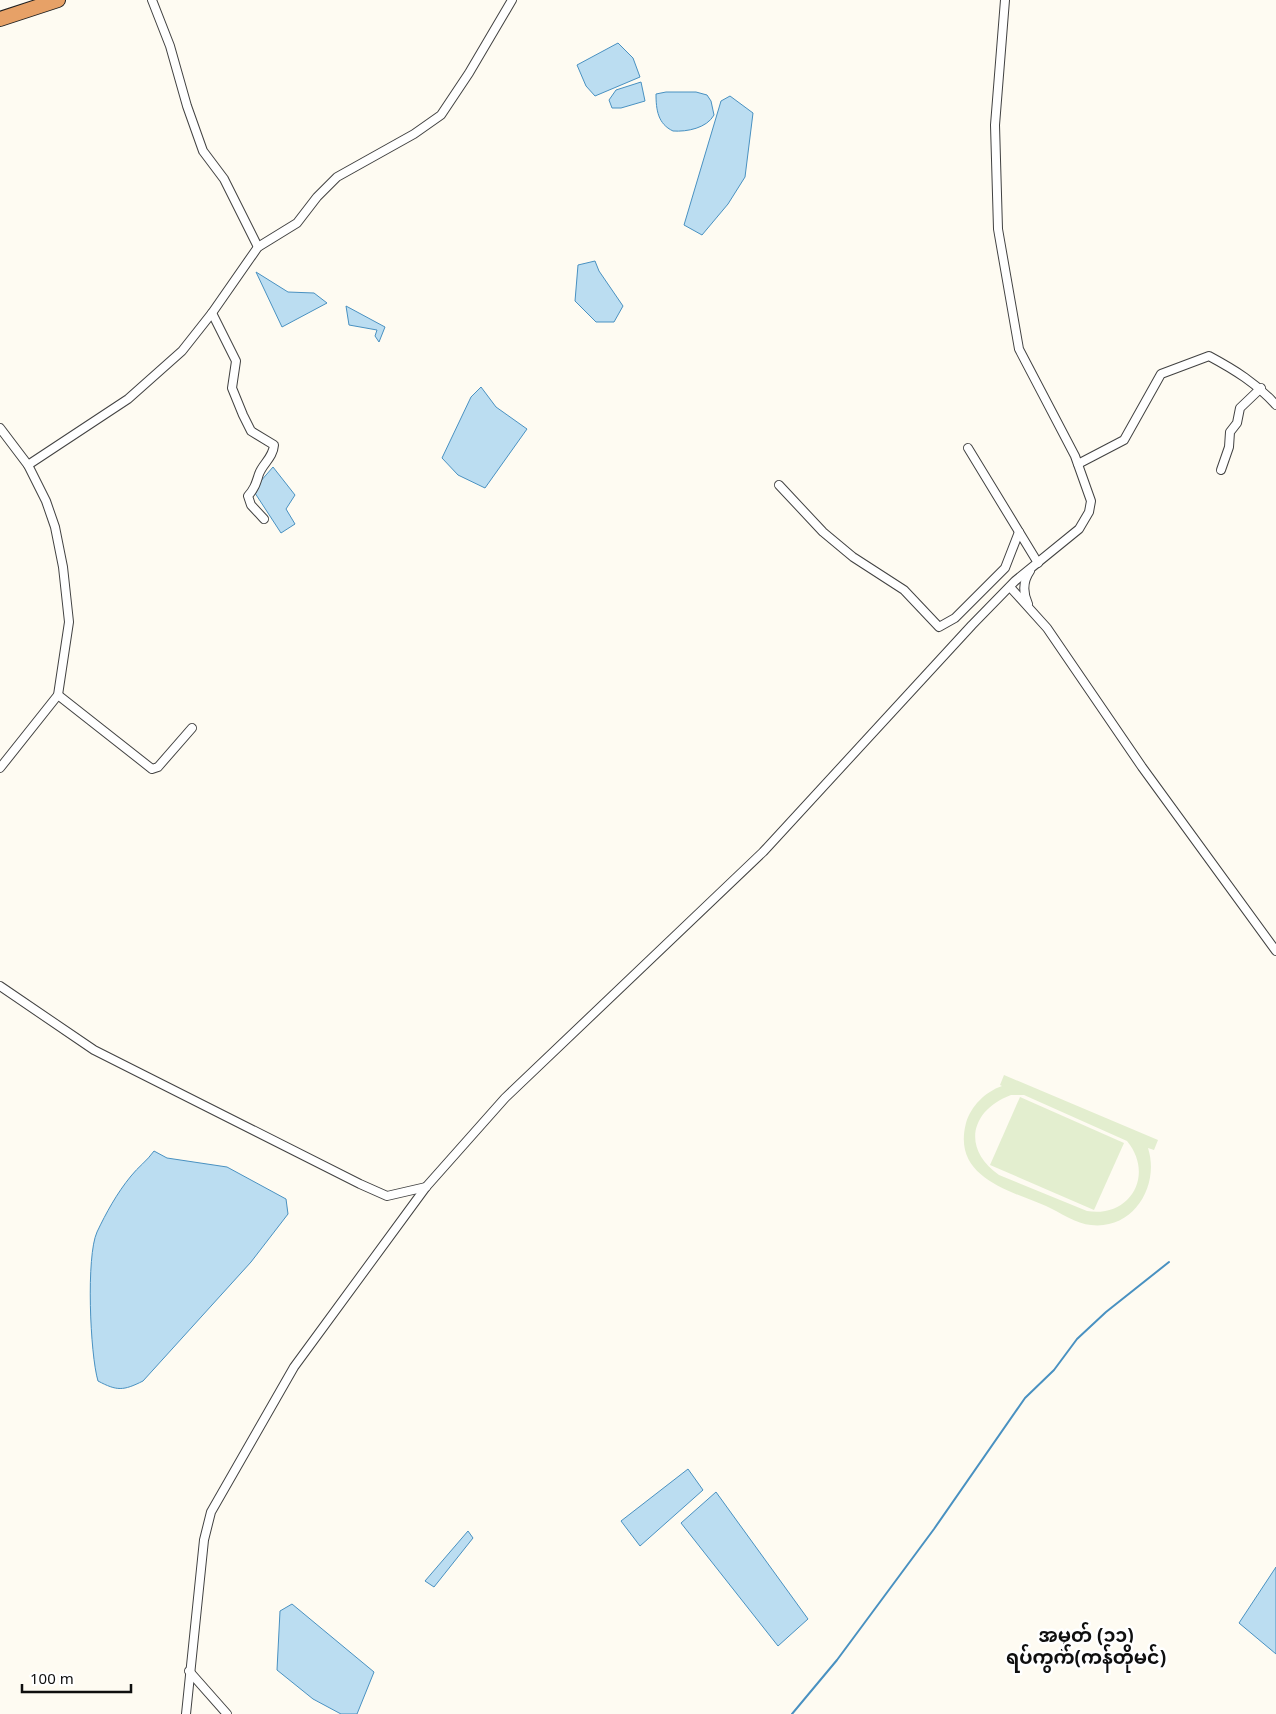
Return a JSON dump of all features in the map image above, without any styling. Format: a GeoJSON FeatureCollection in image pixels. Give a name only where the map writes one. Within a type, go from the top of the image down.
{"type":"FeatureCollection","features":[{"type":"Feature","properties":{"kind":"highway"},"geometry":{"type":"LineString","coordinates":[[0,19],[58,0]]}},
{"type":"Feature","properties":{"kind":"street"},"geometry":{"type":"LineString","coordinates":[[152,0],[170,46],[186,106],[203,151],[224,179],[258,248]]}},
{"type":"Feature","properties":{"kind":"street"},"geometry":{"type":"LineString","coordinates":[[28,465],[128,399],[182,351],[212,314],[258,248],[297,223],[316,196],[337,177],[414,134],[441,115],[512,0]]}},
{"type":"Feature","properties":{"kind":"street"},"geometry":{"type":"LineString","coordinates":[[186,1714],[204,1540],[211,1512],[294,1367],[426,1187],[505,1098],[764,852],[972,625],[1010,587],[1079,529],[1089,512],[1091,501],[1078,464],[1019,349],[998,229],[995,125],[1004,0]]}},
{"type":"Feature","properties":{"kind":"street"},"geometry":{"type":"LineString","coordinates":[[212,314],[232,349],[236,361],[232,388],[242,415],[251,431],[274,445],[273,454],[259,473],[257,485],[248,496],[251,505],[264,519]]}},
{"type":"Feature","properties":{"kind":"street"},"geometry":{"type":"LineString","coordinates":[[1078,464],[1124,440],[1161,374],[1209,356],[1242,374],[1261,388],[1276,405]]}},
{"type":"Feature","properties":{"kind":"street"},"geometry":{"type":"LineString","coordinates":[[1221,470],[1229,447],[1230,432],[1237,424],[1240,408],[1261,388]]}},
{"type":"Feature","properties":{"kind":"street"},"geometry":{"type":"LineString","coordinates":[[0,428],[28,465],[46,501],[55,527],[63,567],[69,622],[68,644],[58,695],[0,768]]}},
{"type":"Feature","properties":{"kind":"street"},"geometry":{"type":"LineString","coordinates":[[968,448],[1019,532],[1035,565]]}},
{"type":"Feature","properties":{"kind":"street"},"geometry":{"type":"LineString","coordinates":[[779,485],[823,532],[852,557],[904,590],[939,627],[955,618],[1005,568],[1019,532]]}},
{"type":"Feature","properties":{"kind":"street"},"geometry":{"type":"LineString","coordinates":[[1032,610],[1024,593],[1028,575],[1035,565]]}},
{"type":"Feature","properties":{"kind":"street"},"geometry":{"type":"LineString","coordinates":[[1010,587],[1047,628],[1142,767],[1276,951]]}},
{"type":"Feature","properties":{"kind":"street"},"geometry":{"type":"LineString","coordinates":[[58,695],[152,770],[158,767],[192,728]]}},
{"type":"Feature","properties":{"kind":"street"},"geometry":{"type":"LineString","coordinates":[[0,986],[94,1050],[360,1184],[387,1196],[426,1187]]}},
{"type":"Feature","properties":{"kind":"street"},"geometry":{"type":"LineString","coordinates":[[189,1671],[227,1714]]}},
{"type":"Feature","properties":{"kind":"green space"},"geometry":{"type":"Polygon","coordinates":[[[1004,1075],[1158,1140],[1154,1150],[1148,1148],[1151,1162],[1147,1190],[1131,1213],[1120,1220],[1106,1225],[1086,1224],[1000,1187],[986,1179],[975,1169],[967,1156],[964,1141],[966,1123],[975,1105],[984,1096],[1002,1086],[1000,1085],[1004,1075]],[[1011,1095],[997,1102],[987,1110],[980,1120],[976,1130],[976,1142],[979,1153],[987,1164],[999,1175],[1087,1211],[1102,1211],[1115,1208],[1126,1201],[1134,1191],[1138,1180],[1139,1167],[1135,1154],[1127,1141],[1024,1095],[1011,1095]]]}},
{"type":"Feature","properties":{"kind":"green space"},"geometry":{"type":"Polygon","coordinates":[[[1020,1097],[1124,1143],[1094,1210],[990,1165],[1020,1097]]]}},
{"type":"Feature","properties":{"kind":"water"},"geometry":{"type":"Polygon","coordinates":[[[618,43],[633,58],[640,77],[595,96],[586,86],[577,65],[618,43]]]}},
{"type":"Feature","properties":{"kind":"water"},"geometry":{"type":"Polygon","coordinates":[[[641,82],[645,101],[621,108],[612,108],[609,100],[616,90],[641,82]]]}},
{"type":"Feature","properties":{"kind":"water"},"geometry":{"type":"Polygon","coordinates":[[[696,92],[707,95],[711,101],[714,115],[702,126],[684,131],[673,131],[664,125],[657,111],[656,94],[696,92]]]}},
{"type":"Feature","properties":{"kind":"water"},"geometry":{"type":"Polygon","coordinates":[[[730,96],[753,113],[745,177],[728,204],[702,235],[684,225],[721,101],[730,96]]]}},
{"type":"Feature","properties":{"kind":"water"},"geometry":{"type":"Polygon","coordinates":[[[595,261],[599,271],[623,306],[614,322],[596,322],[575,301],[578,265],[595,261]]]}},
{"type":"Feature","properties":{"kind":"water"},"geometry":{"type":"Polygon","coordinates":[[[256,272],[288,292],[314,293],[327,303],[282,327],[256,272]]]}},
{"type":"Feature","properties":{"kind":"water"},"geometry":{"type":"Polygon","coordinates":[[[346,306],[385,327],[379,342],[375,336],[377,330],[349,325],[346,306]]]}},
{"type":"Feature","properties":{"kind":"water"},"geometry":{"type":"Polygon","coordinates":[[[481,387],[496,407],[527,429],[485,488],[458,475],[442,458],[471,397],[481,387]]]}},
{"type":"Feature","properties":{"kind":"water"},"geometry":{"type":"Polygon","coordinates":[[[273,467],[295,495],[286,509],[295,524],[281,533],[253,490],[273,467]]]}},
{"type":"Feature","properties":{"kind":"water"},"geometry":{"type":"Polygon","coordinates":[[[154,1151],[167,1158],[227,1167],[286,1199],[288,1214],[251,1262],[143,1381],[130,1387],[115,1388],[98,1381],[95,1368],[90,1305],[91,1262],[97,1232],[108,1210],[131,1176],[154,1151]]]}},
{"type":"Feature","properties":{"kind":"water"},"geometry":{"type":"Polygon","coordinates":[[[688,1469],[703,1490],[640,1546],[621,1521],[688,1469]]]}},
{"type":"Feature","properties":{"kind":"water"},"geometry":{"type":"Polygon","coordinates":[[[716,1492],[808,1619],[778,1646],[681,1523],[716,1492]]]}},
{"type":"Feature","properties":{"kind":"water"},"geometry":{"type":"Polygon","coordinates":[[[468,1531],[473,1538],[434,1587],[425,1581],[468,1531]]]}},
{"type":"Feature","properties":{"kind":"water"},"geometry":{"type":"Polygon","coordinates":[[[1276,1567],[1276,1654],[1239,1623],[1276,1567]]]}},
{"type":"Feature","properties":{"kind":"water"},"geometry":{"type":"Polygon","coordinates":[[[292,1604],[374,1672],[357,1714],[341,1714],[313,1699],[277,1670],[280,1611],[292,1604]]]}},
{"type":"Feature","properties":{"kind":"waterway"},"geometry":{"type":"LineString","coordinates":[[792,1714],[837,1660],[934,1529],[1025,1398],[1054,1370],[1077,1339],[1106,1312],[1169,1262]]}},
{"type":"Feature","properties":{"kind":"district","name":"အမှတ် (၁၁) ရပ်ကွက်(ကန်တိုမင်)"},"geometry":{"type":"Point","coordinates":[1086,1646]}}]}
